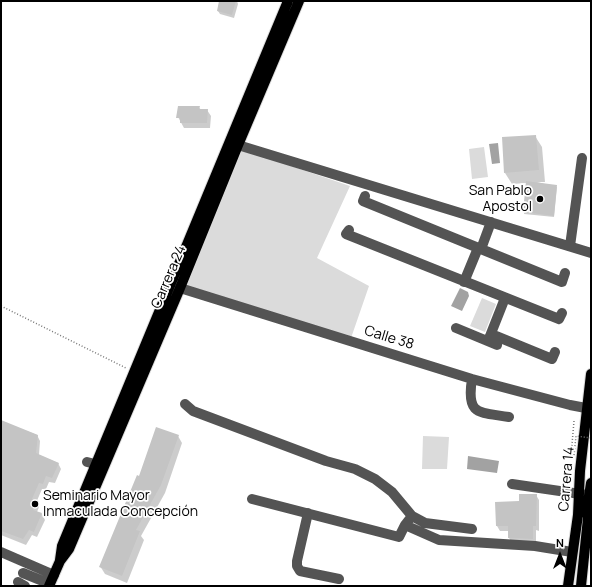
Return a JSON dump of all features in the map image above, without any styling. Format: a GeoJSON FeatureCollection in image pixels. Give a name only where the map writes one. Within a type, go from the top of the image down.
{"type":"FeatureCollection","features":[{"type":"Feature","properties":{"kind":"main road","name":"Carrera 24"},"geometry":{"type":"LineString","coordinates":[[95,464],[180,288],[288,1]]}},
{"type":"Feature","properties":{"kind":"main road","name":"Carrera 24"},"geometry":{"type":"LineString","coordinates":[[51,582],[60,561],[62,546],[134,372],[234,144],[299,1]]}},
{"type":"Feature","properties":{"kind":"main road","name":"Carrera 14"},"geometry":{"type":"LineString","coordinates":[[581,586],[586,517],[580,471],[589,409],[591,375]]}},
{"type":"Feature","properties":{"kind":"main road","name":"Carrera 14"},"geometry":{"type":"LineString","coordinates":[[584,495],[591,483]]}},
{"type":"Feature","properties":{"kind":"main road","name":"Carrera 14"},"geometry":{"type":"LineString","coordinates":[[568,586],[572,552],[586,517]]}},
{"type":"Feature","properties":{"kind":"street"},"geometry":{"type":"LineString","coordinates":[[234,144],[591,253]]}},
{"type":"Feature","properties":{"kind":"street"},"geometry":{"type":"LineString","coordinates":[[570,246],[582,158]]}},
{"type":"Feature","properties":{"kind":"street"},"geometry":{"type":"LineString","coordinates":[[365,196],[363,200],[562,282],[566,273]]}},
{"type":"Feature","properties":{"kind":"street"},"geometry":{"type":"LineString","coordinates":[[464,282],[489,222]]}},
{"type":"Feature","properties":{"kind":"street"},"geometry":{"type":"LineString","coordinates":[[349,230],[346,234],[505,298],[559,319],[562,313]]}},
{"type":"Feature","properties":{"kind":"street","name":"Calle 38"},"geometry":{"type":"LineString","coordinates":[[180,288],[472,379],[570,406],[589,409]]}},
{"type":"Feature","properties":{"kind":"street"},"geometry":{"type":"LineString","coordinates":[[492,340],[505,298]]}},
{"type":"Feature","properties":{"kind":"street"},"geometry":{"type":"LineString","coordinates":[[456,328],[552,359],[555,352]]}},
{"type":"Feature","properties":{"kind":"street"},"geometry":{"type":"LineString","coordinates":[[472,379],[469,396],[474,409],[481,412],[509,417]]}},
{"type":"Feature","properties":{"kind":"street"},"geometry":{"type":"LineString","coordinates":[[185,404],[200,413],[326,461],[355,469],[375,480],[392,492],[412,516],[426,523],[472,529]]}},
{"type":"Feature","properties":{"kind":"street"},"geometry":{"type":"LineString","coordinates":[[512,484],[584,495]]}},
{"type":"Feature","properties":{"kind":"street"},"geometry":{"type":"LineString","coordinates":[[252,499],[399,537],[405,525],[412,516]]}},
{"type":"Feature","properties":{"kind":"street"},"geometry":{"type":"LineString","coordinates":[[308,513],[297,566],[300,571],[339,579]]}},
{"type":"Feature","properties":{"kind":"street"},"geometry":{"type":"LineString","coordinates":[[405,525],[438,540],[535,546],[572,552]]}},
{"type":"Feature","properties":{"kind":"street"},"geometry":{"type":"LineString","coordinates":[[1,552],[51,582]]}},
{"type":"Feature","properties":{"kind":"street"},"geometry":{"type":"LineString","coordinates":[[22,580],[51,582]]}},
{"type":"Feature","properties":{"kind":"path"},"geometry":{"type":"LineString","coordinates":[[1,306],[134,372]]}},
{"type":"Feature","properties":{"kind":"path"},"geometry":{"type":"LineString","coordinates":[[574,421],[571,456],[574,456],[576,436],[591,438]]}},
{"type":"Feature","properties":{"kind":"shaded area"},"geometry":{"type":"Polygon","coordinates":[[[498,143],[500,163],[492,164],[489,144],[498,143]]]}},
{"type":"Feature","properties":{"kind":"shaded area"},"geometry":{"type":"Polygon","coordinates":[[[484,147],[488,177],[472,179],[469,149],[484,147]]]}},
{"type":"Feature","properties":{"kind":"shaded area"},"geometry":{"type":"Polygon","coordinates":[[[241,149],[350,186],[317,258],[369,286],[351,338],[185,286],[241,149]]]}},
{"type":"Feature","properties":{"kind":"shaded area"},"geometry":{"type":"Polygon","coordinates":[[[460,288],[468,292],[469,296],[462,311],[451,306],[460,288]]]}},
{"type":"Feature","properties":{"kind":"shaded area"},"geometry":{"type":"Polygon","coordinates":[[[482,298],[496,304],[485,332],[470,326],[482,298]]]}},
{"type":"Feature","properties":{"kind":"shaded area"},"geometry":{"type":"Polygon","coordinates":[[[423,436],[449,437],[447,469],[422,469],[423,436]]]}},
{"type":"Feature","properties":{"kind":"shaded area"},"geometry":{"type":"Polygon","coordinates":[[[468,456],[499,461],[497,473],[467,469],[468,456]]]}},
{"type":"Feature","properties":{"kind":"building"},"geometry":{"type":"Polygon","coordinates":[[[219,1],[236,1],[232,15],[217,11],[219,1]]]}},
{"type":"Feature","properties":{"kind":"building"},"geometry":{"type":"Polygon","coordinates":[[[178,106],[200,106],[199,109],[208,109],[207,123],[180,123],[180,118],[176,118],[178,106]]]}},
{"type":"Feature","properties":{"kind":"building"},"geometry":{"type":"Polygon","coordinates":[[[536,135],[539,170],[504,173],[502,137],[536,135]]]}},
{"type":"Feature","properties":{"kind":"building","name":"San Pablo Apostol"},"geometry":{"type":"Polygon","coordinates":[[[526,181],[557,185],[554,216],[523,212],[526,181]]]}},
{"type":"Feature","properties":{"kind":"building","name":"Seminario Mayor Inmaculada Concepción"},"geometry":{"type":"Polygon","coordinates":[[[1,420],[38,435],[36,453],[59,463],[52,478],[46,476],[43,484],[39,483],[32,499],[36,501],[33,510],[42,513],[34,532],[29,530],[23,539],[1,531],[1,420]]]}},
{"type":"Feature","properties":{"kind":"building"},"geometry":{"type":"Polygon","coordinates":[[[156,427],[179,435],[161,485],[136,530],[140,531],[122,576],[99,567],[137,475],[139,476],[156,427]]]}},
{"type":"Feature","properties":{"kind":"building"},"geometry":{"type":"Polygon","coordinates":[[[519,494],[537,494],[536,526],[533,526],[533,539],[508,538],[508,526],[496,526],[495,502],[519,501],[519,494]]]}},
{"type":"Feature","properties":{"kind":"place","name":"San Pablo Apostol"},"geometry":{"type":"Point","coordinates":[540,199]}},
{"type":"Feature","properties":{"kind":"place","name":"Seminario Mayor Inmaculada Concepción"},"geometry":{"type":"Point","coordinates":[35,504]}}]}
